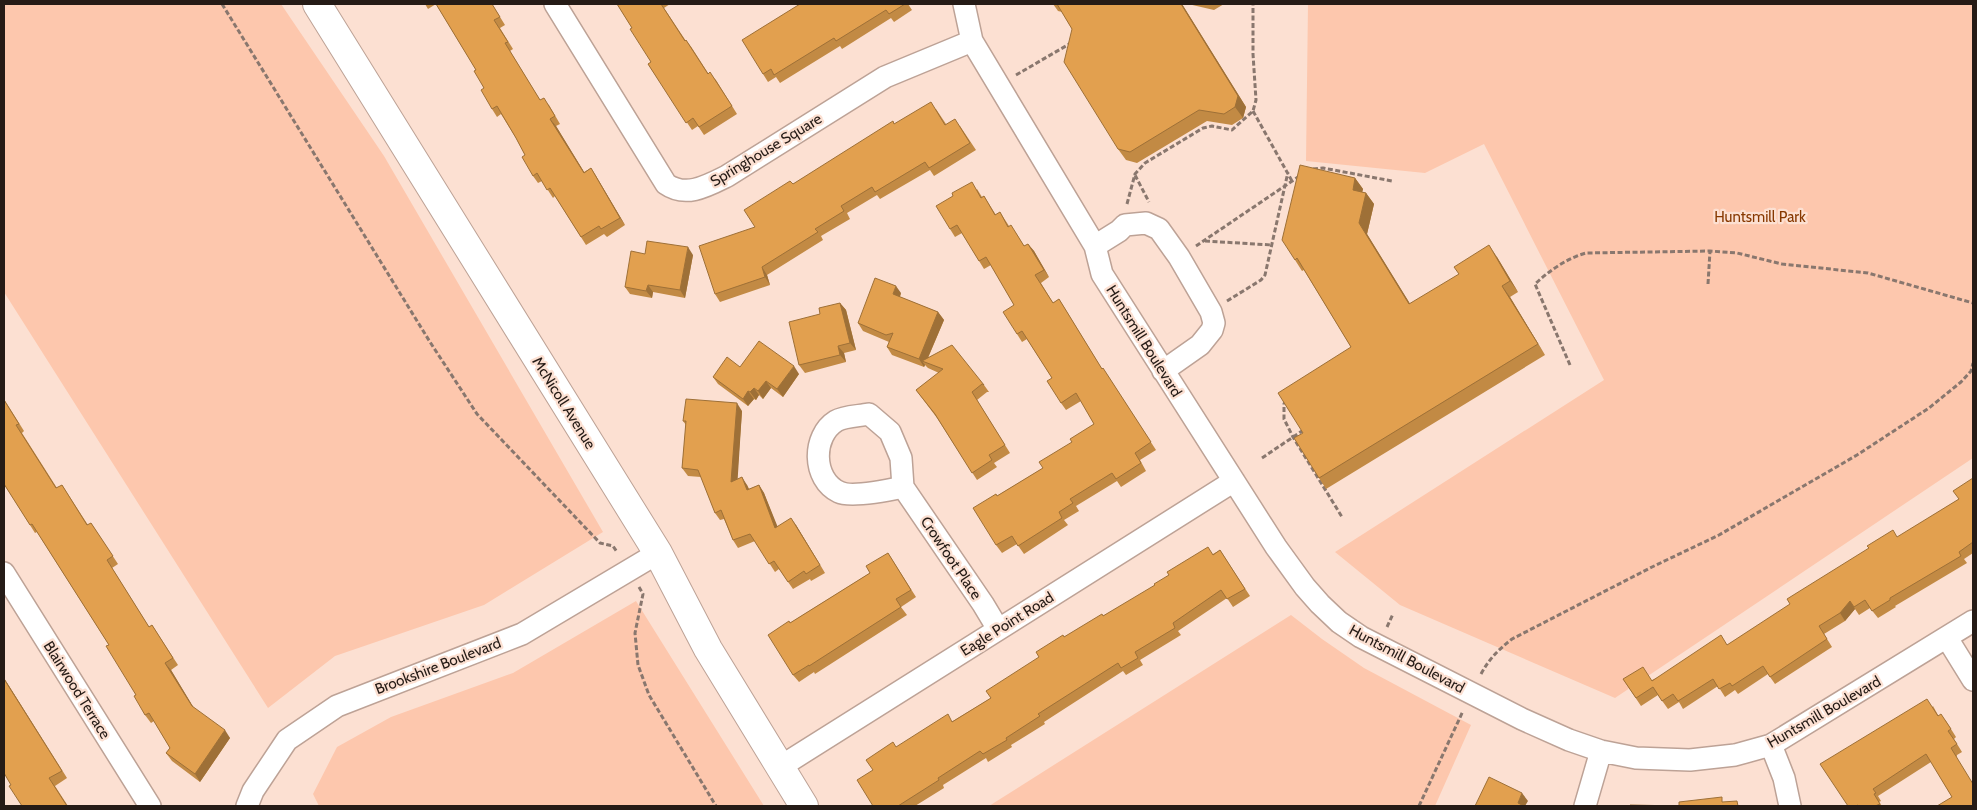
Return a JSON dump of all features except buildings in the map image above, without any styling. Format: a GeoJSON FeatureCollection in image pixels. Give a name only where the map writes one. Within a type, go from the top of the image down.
{"type":"FeatureCollection","features":[{"type":"Feature","properties":{"kind":"main road","name":"McNicoll Avenue"},"geometry":{"type":"LineString","coordinates":[[317,4],[658,553],[708,649],[804,806]]}},
{"type":"Feature","properties":{"kind":"street","name":"Springhouse Square"},"geometry":{"type":"LineString","coordinates":[[555,4],[666,184],[674,190],[688,192],[700,189],[727,176],[885,77],[972,41]]}},
{"type":"Feature","properties":{"kind":"street","name":"Huntsmill Boulevard"},"geometry":{"type":"LineString","coordinates":[[964,4],[972,41],[1095,246],[1102,274],[1163,371],[1276,547],[1305,587],[1339,622],[1366,640],[1548,731],[1601,751],[1636,758],[1690,760],[1735,756],[1771,745],[1973,621]]}},
{"type":"Feature","properties":{"kind":"street"},"geometry":{"type":"LineString","coordinates":[[1095,246],[1125,225],[1146,223],[1159,229],[1179,257],[1211,312],[1214,322],[1212,330],[1200,345],[1163,371]]}},
{"type":"Feature","properties":{"kind":"street"},"geometry":{"type":"LineString","coordinates":[[869,414],[890,432],[901,458],[903,487],[870,494],[839,492],[825,480],[817,456],[822,434],[837,420],[869,414]]}},
{"type":"Feature","properties":{"kind":"street","name":"Eagle Point Road"},"geometry":{"type":"LineString","coordinates":[[780,767],[1234,482]]}},
{"type":"Feature","properties":{"kind":"street","name":"Crowfoot Place"},"geometry":{"type":"LineString","coordinates":[[903,487],[984,604],[998,629]]}},
{"type":"Feature","properties":{"kind":"street","name":"Brookshire Boulevard"},"geometry":{"type":"LineString","coordinates":[[247,806],[253,791],[287,740],[337,706],[522,634],[658,553]]}},
{"type":"Feature","properties":{"kind":"street","name":"Blairwood Terrace"},"geometry":{"type":"LineString","coordinates":[[4,573],[150,806]]}},
{"type":"Feature","properties":{"kind":"street"},"geometry":{"type":"LineString","coordinates":[[1947,638],[1973,680]]}},
{"type":"Feature","properties":{"kind":"street"},"geometry":{"type":"LineString","coordinates":[[1771,745],[1784,778],[1790,806]]}},
{"type":"Feature","properties":{"kind":"street"},"geometry":{"type":"LineString","coordinates":[[1585,806],[1601,751]]}},
{"type":"Feature","properties":{"kind":"path"},"geometry":{"type":"LineString","coordinates":[[222,4],[430,342],[477,414],[600,543],[613,546]]}},
{"type":"Feature","properties":{"kind":"path"},"geometry":{"type":"LineString","coordinates":[[1125,225],[1126,210],[1134,174],[1145,163],[1204,128],[1212,126],[1232,130],[1252,111],[1256,100],[1252,54],[1253,4]]}},
{"type":"Feature","properties":{"kind":"path"},"geometry":{"type":"LineString","coordinates":[[998,86],[1072,42]]}},
{"type":"Feature","properties":{"kind":"path"},"geometry":{"type":"LineString","coordinates":[[1252,111],[1292,180]]}},
{"type":"Feature","properties":{"kind":"path"},"geometry":{"type":"LineString","coordinates":[[1179,257],[1292,180],[1312,169],[1323,168],[1392,181]]}},
{"type":"Feature","properties":{"kind":"path"},"geometry":{"type":"LineString","coordinates":[[1211,312],[1264,278],[1288,172]]}},
{"type":"Feature","properties":{"kind":"path"},"geometry":{"type":"LineString","coordinates":[[1204,241],[1272,245]]}},
{"type":"Feature","properties":{"kind":"path"},"geometry":{"type":"LineString","coordinates":[[1708,284],[1710,251]]}},
{"type":"Feature","properties":{"kind":"path"},"geometry":{"type":"LineString","coordinates":[[1570,365],[1535,284],[1549,271],[1586,253],[1710,251],[1737,253],[1782,264],[1868,273],[1973,303]]}},
{"type":"Feature","properties":{"kind":"path"},"geometry":{"type":"LineString","coordinates":[[1419,806],[1487,661],[1496,651],[1512,640],[1652,567],[1719,535],[1857,455],[1928,408],[1955,387],[1971,370],[1973,363]]}},
{"type":"Feature","properties":{"kind":"path"},"geometry":{"type":"LineString","coordinates":[[1287,398],[1284,404],[1284,420],[1342,517]]}},
{"type":"Feature","properties":{"kind":"path"},"geometry":{"type":"LineString","coordinates":[[1262,458],[1302,431]]}},
{"type":"Feature","properties":{"kind":"path"},"geometry":{"type":"LineString","coordinates":[[644,594],[635,632],[638,665],[649,695],[716,806]]}},
{"type":"Feature","properties":{"kind":"green space"},"geometry":{"type":"Polygon","coordinates":[[[4,4],[281,4],[384,156],[603,532],[484,605],[335,656],[268,708],[4,292],[4,4]]]}},
{"type":"Feature","properties":{"kind":"green space","name":"Huntsmill Park"},"geometry":{"type":"Polygon","coordinates":[[[1308,4],[1973,4],[1973,458],[1615,698],[1400,605],[1335,552],[1604,380],[1484,144],[1425,173],[1306,161],[1308,4]]]}},
{"type":"Feature","properties":{"kind":"green space"},"geometry":{"type":"Polygon","coordinates":[[[636,601],[764,806],[319,806],[313,794],[337,747],[391,717],[513,673],[636,601]]]}},
{"type":"Feature","properties":{"kind":"green space"},"geometry":{"type":"Polygon","coordinates":[[[1291,615],[1364,668],[1471,725],[1435,806],[989,806],[1291,615]]]}}]}
